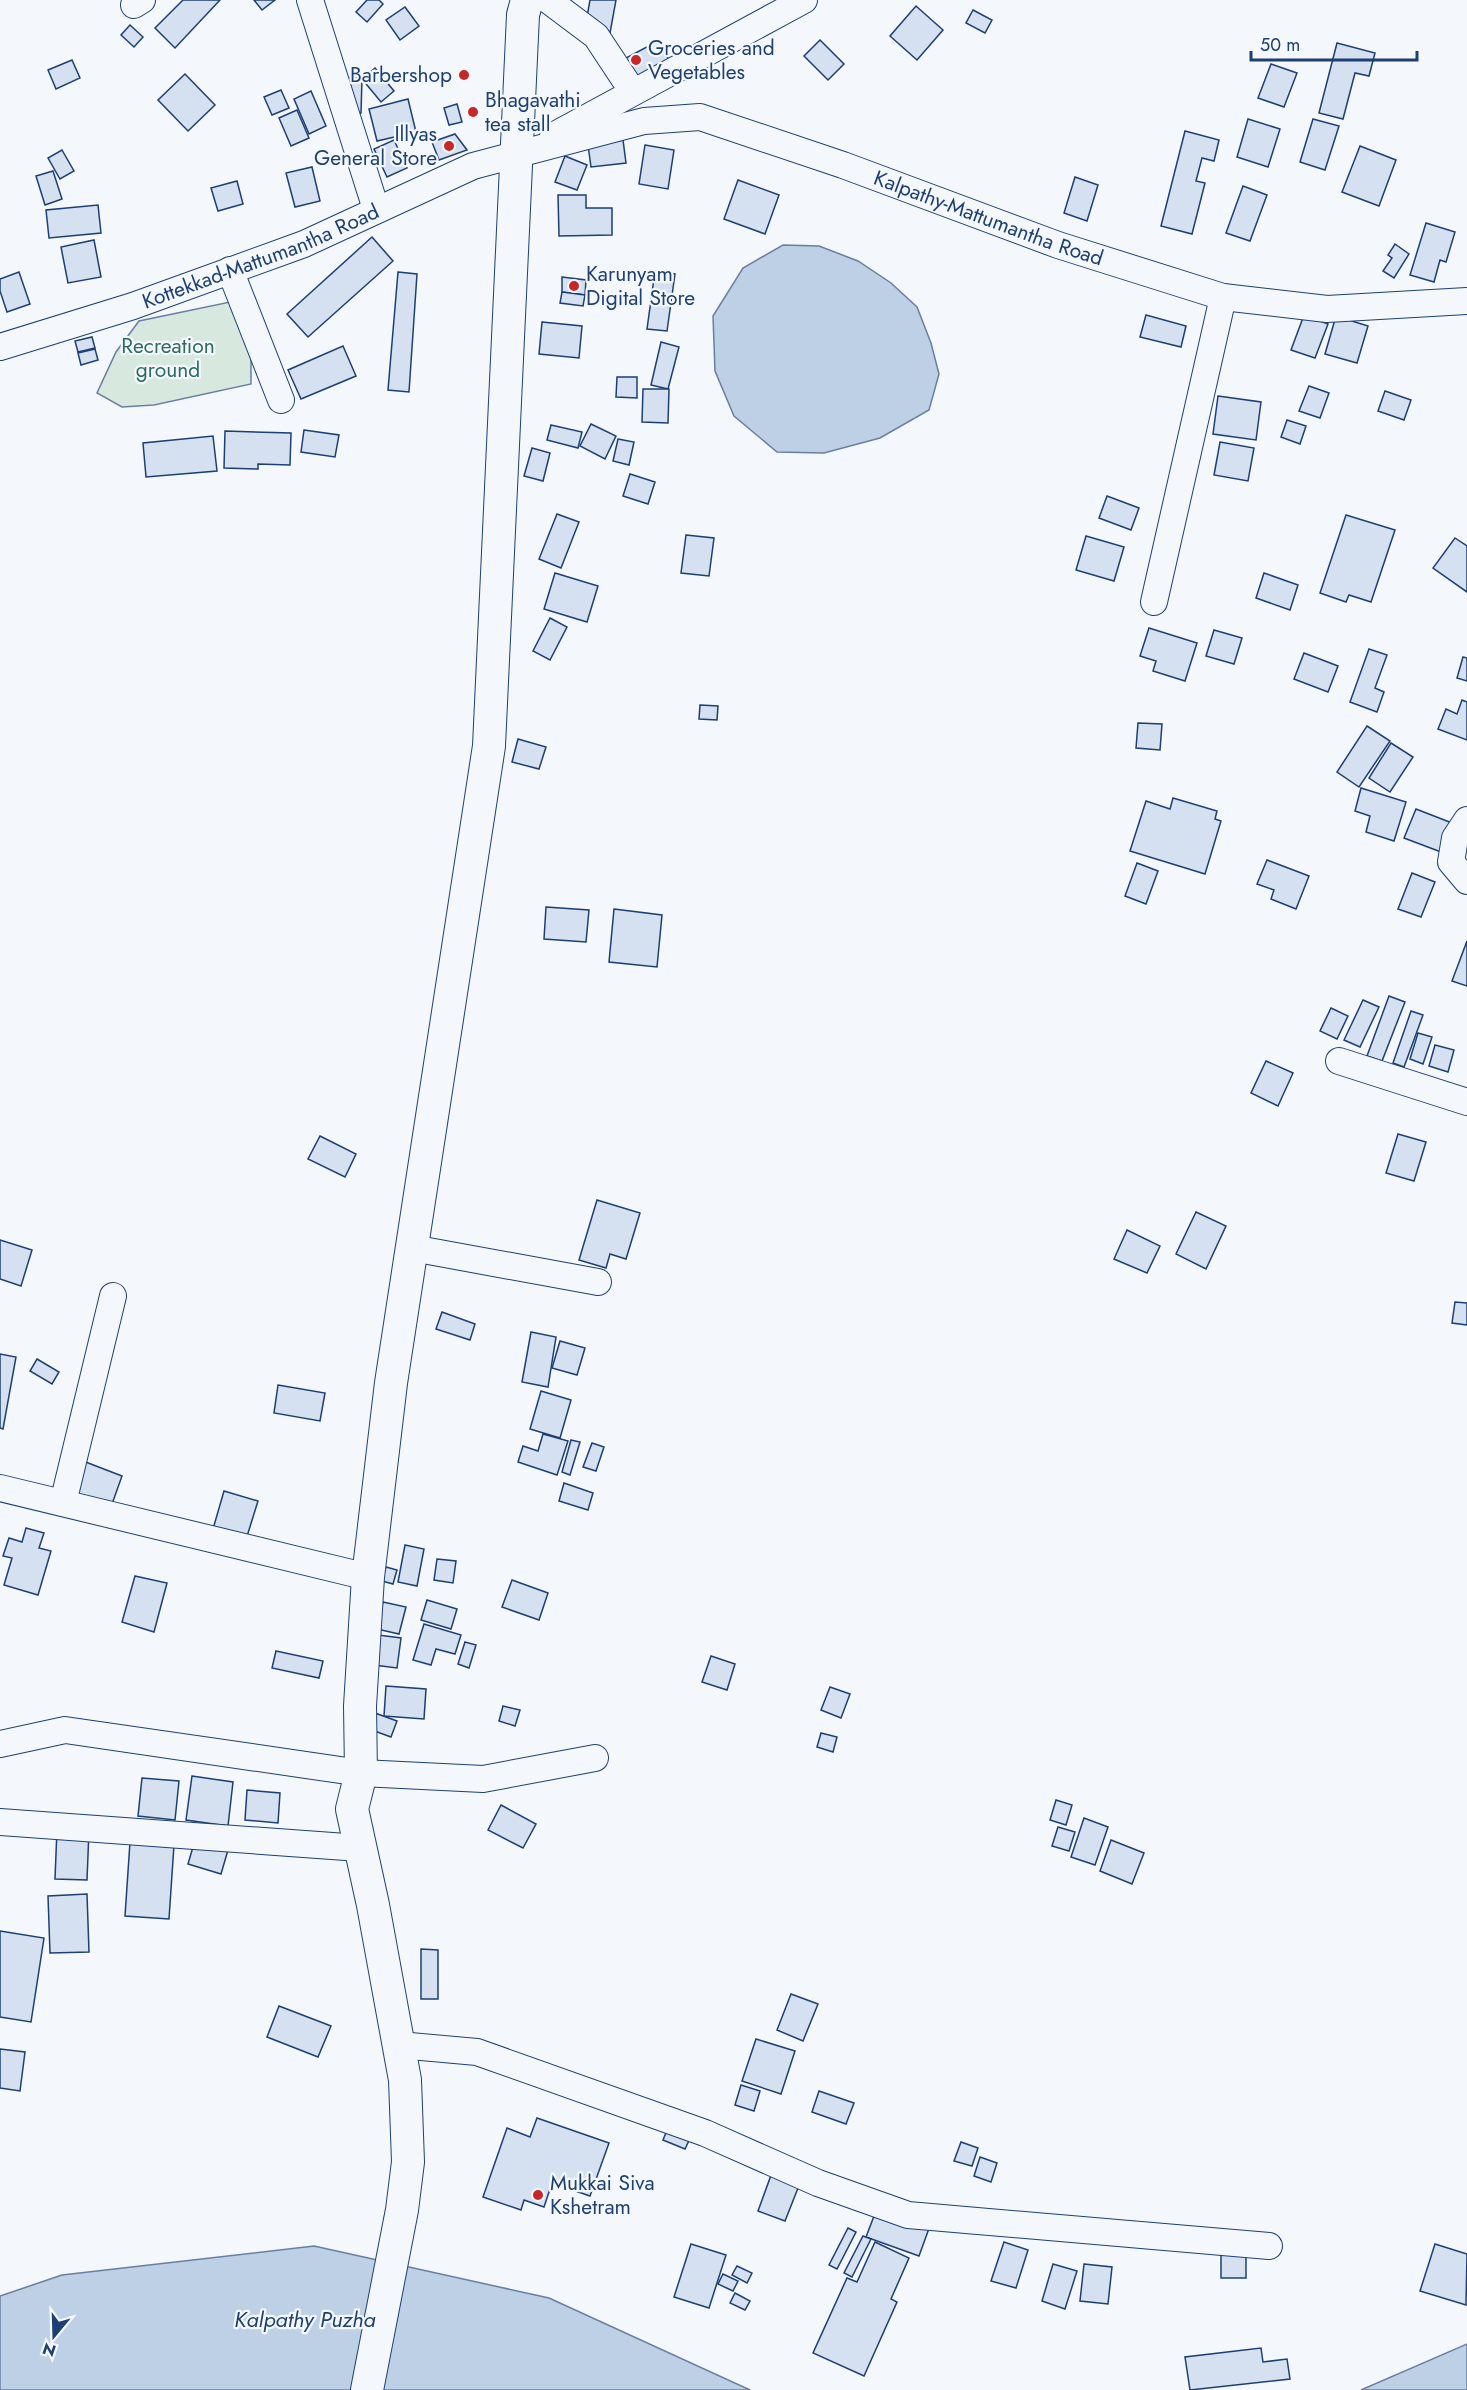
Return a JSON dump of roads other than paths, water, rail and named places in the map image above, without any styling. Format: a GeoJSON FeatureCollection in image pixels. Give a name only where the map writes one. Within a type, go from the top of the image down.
{"type":"FeatureCollection","features":[{"type":"Feature","properties":{"kind":"main road"},"geometry":{"type":"LineString","coordinates":[[367,2390],[402,2210],[408,2162],[405,2080],[352,1809],[361,1773],[360,1706],[368,1577],[392,1383],[489,746],[523,15],[527,0]]}},
{"type":"Feature","properties":{"kind":"street"},"geometry":{"type":"LineString","coordinates":[[310,0],[376,209]]}},
{"type":"Feature","properties":{"kind":"street"},"geometry":{"type":"LineString","coordinates":[[548,0],[596,36],[633,92]]}},
{"type":"Feature","properties":{"kind":"street"},"geometry":{"type":"LineString","coordinates":[[516,156],[804,0]]}},
{"type":"Feature","properties":{"kind":"street","name":"Kalpathy-Mattumantha Road"},"geometry":{"type":"LineString","coordinates":[[516,156],[644,121],[700,117],[843,165],[1058,245],[1223,297],[1327,309],[1467,301]]}},
{"type":"Feature","properties":{"kind":"street","name":"Kottekkad-Mattumantha Road"},"geometry":{"type":"LineString","coordinates":[[0,347],[133,306],[304,244],[473,166],[516,156]]}},
{"type":"Feature","properties":{"kind":"street"},"geometry":{"type":"LineString","coordinates":[[231,270],[281,400]]}},
{"type":"Feature","properties":{"kind":"street"},"geometry":{"type":"LineString","coordinates":[[1154,602],[1223,297]]}},
{"type":"Feature","properties":{"kind":"street"},"geometry":{"type":"LineString","coordinates":[[1467,820],[1455,838],[1451,862],[1467,881]]}},
{"type":"Feature","properties":{"kind":"street"},"geometry":{"type":"LineString","coordinates":[[1338,1061],[1467,1102]]}},
{"type":"Feature","properties":{"kind":"street"},"geometry":{"type":"LineString","coordinates":[[412,1248],[598,1282]]}},
{"type":"Feature","properties":{"kind":"street"},"geometry":{"type":"LineString","coordinates":[[63,1503],[112,1296]]}},
{"type":"Feature","properties":{"kind":"street"},"geometry":{"type":"LineString","coordinates":[[0,1488],[368,1577]]}},
{"type":"Feature","properties":{"kind":"street"},"geometry":{"type":"LineString","coordinates":[[0,1744],[65,1730],[361,1773],[483,1779],[595,1758]]}},
{"type":"Feature","properties":{"kind":"street"},"geometry":{"type":"LineString","coordinates":[[0,1822],[360,1848]]}},
{"type":"Feature","properties":{"kind":"street"},"geometry":{"type":"LineString","coordinates":[[399,2045],[477,2052],[705,2133],[818,2183],[908,2215],[1269,2246]]}},
{"type":"Feature","properties":{"kind":"water"},"geometry":{"type":"Polygon","coordinates":[[[783,245],[819,246],[858,261],[891,283],[917,307],[931,343],[939,374],[929,410],[880,438],[824,453],[777,452],[734,416],[715,371],[713,316],[743,268],[783,245]]]}},
{"type":"Feature","properties":{"kind":"water","name":"Kalpathy Puzha"},"geometry":{"type":"Polygon","coordinates":[[[314,2246],[549,2298],[750,2390],[0,2390],[0,2296],[62,2275],[314,2246]]]}},
{"type":"Feature","properties":{"kind":"water"},"geometry":{"type":"Polygon","coordinates":[[[1467,2344],[1467,2390],[1361,2390],[1467,2344]]]}},
{"type":"Feature","properties":{"kind":"place","name":"Groceries and Vegetables"},"geometry":{"type":"Point","coordinates":[636,60]}},
{"type":"Feature","properties":{"kind":"place","name":"Barbershop"},"geometry":{"type":"Point","coordinates":[464,75]}},
{"type":"Feature","properties":{"kind":"place","name":"Bhagavathi tea stall"},"geometry":{"type":"Point","coordinates":[473,112]}},
{"type":"Feature","properties":{"kind":"place","name":"Illyas General Store"},"geometry":{"type":"Point","coordinates":[449,146]}},
{"type":"Feature","properties":{"kind":"place","name":"Karunyam Digital Store"},"geometry":{"type":"Point","coordinates":[574,286]}},
{"type":"Feature","properties":{"kind":"place","name":"Mukkai Siva Kshetram"},"geometry":{"type":"Point","coordinates":[538,2195]}},
{"type":"Feature","properties":{"kind":"park label","name":"Recreation ground"},"geometry":{"type":"Point","coordinates":[168,358]}}]}
